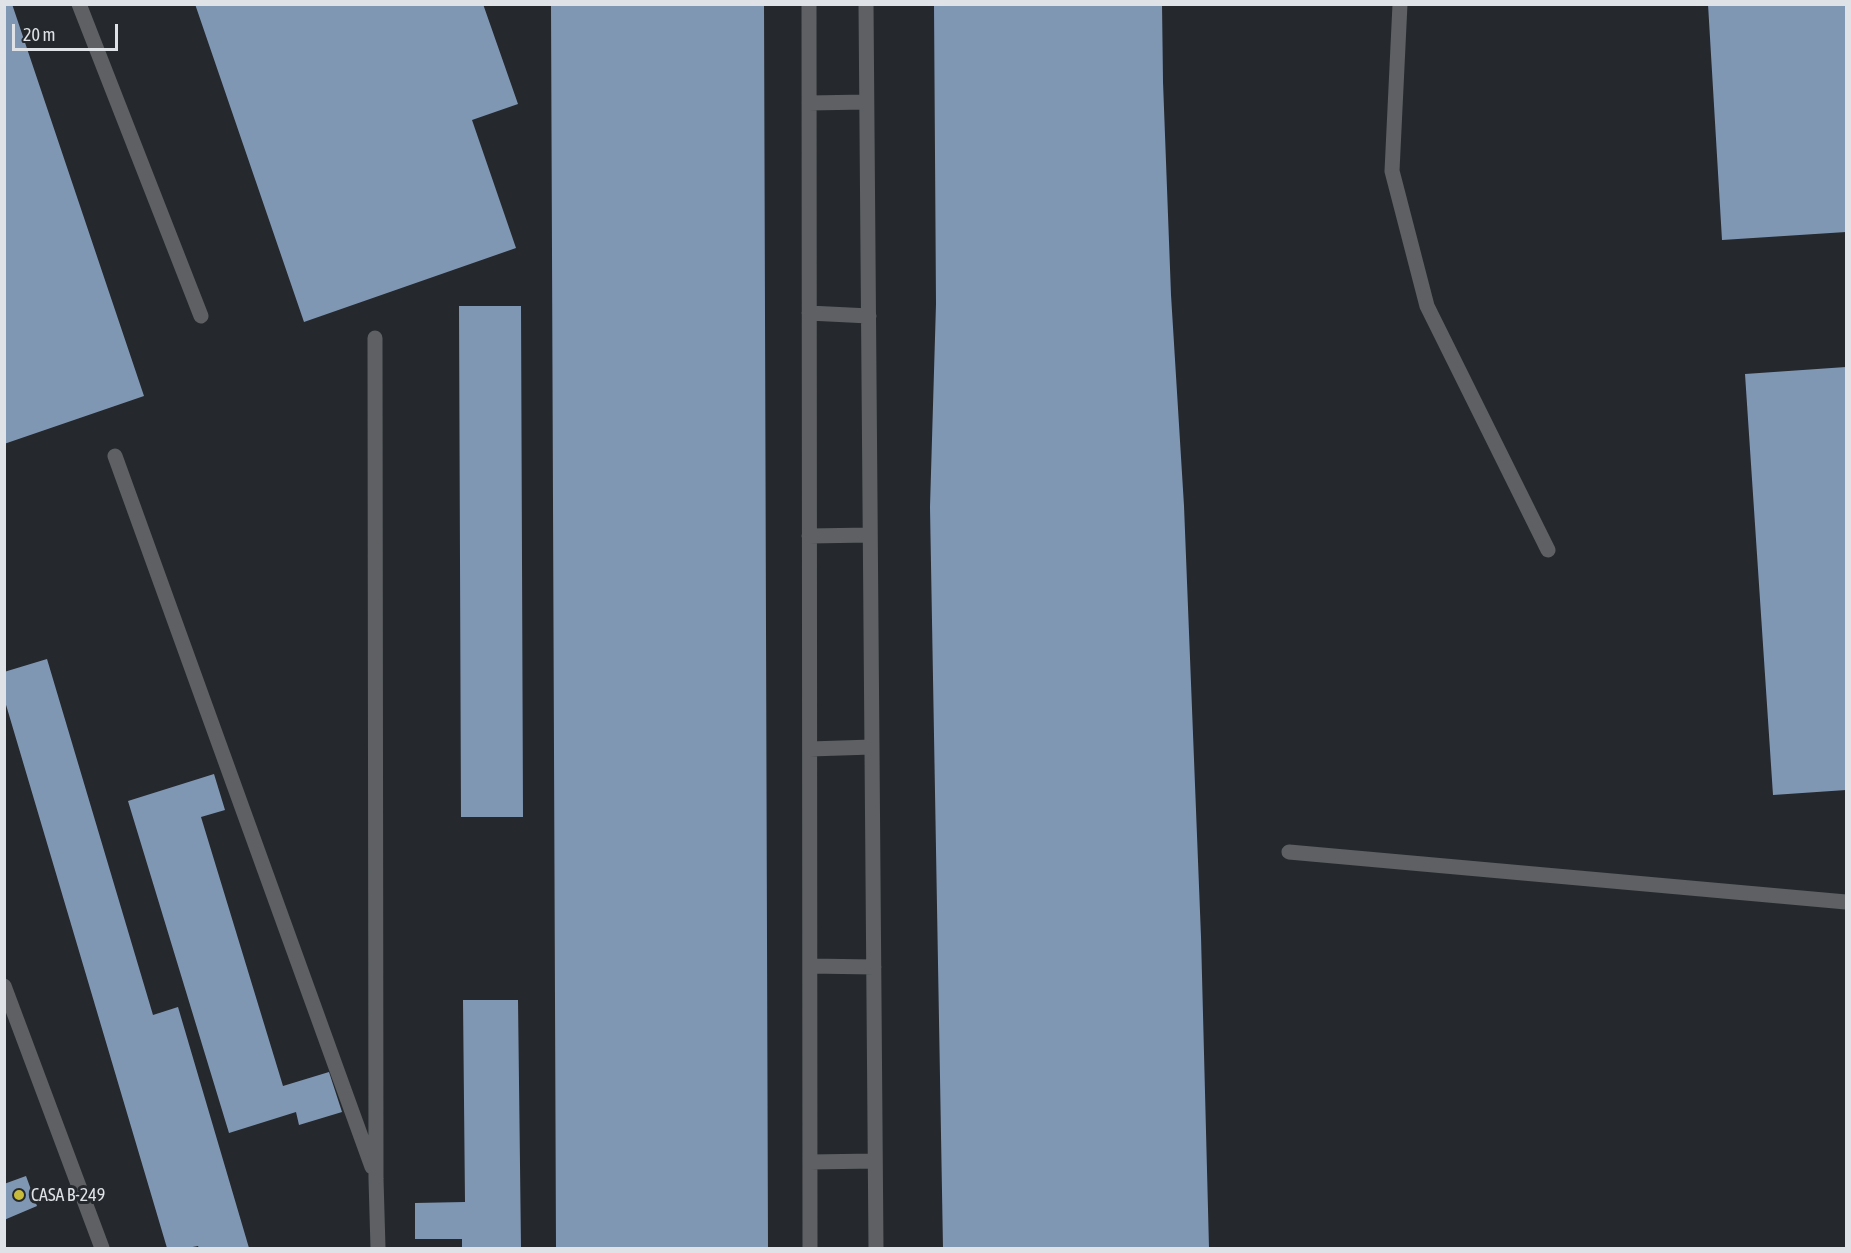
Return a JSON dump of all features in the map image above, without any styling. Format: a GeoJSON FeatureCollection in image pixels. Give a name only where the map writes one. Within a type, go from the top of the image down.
{"type":"FeatureCollection","features":[{"type":"Feature","properties":{"kind":"street"},"geometry":{"type":"LineString","coordinates":[[79,4],[201,316]]}},
{"type":"Feature","properties":{"kind":"street"},"geometry":{"type":"LineString","coordinates":[[809,4],[810,1248]]}},
{"type":"Feature","properties":{"kind":"street"},"geometry":{"type":"LineString","coordinates":[[866,4],[876,1248]]}},
{"type":"Feature","properties":{"kind":"street"},"geometry":{"type":"LineString","coordinates":[[1400,4],[1392,171],[1427,306],[1548,550]]}},
{"type":"Feature","properties":{"kind":"street"},"geometry":{"type":"LineString","coordinates":[[809,102],[866,102]]}},
{"type":"Feature","properties":{"kind":"street"},"geometry":{"type":"LineString","coordinates":[[809,313],[869,316]]}},
{"type":"Feature","properties":{"kind":"street"},"geometry":{"type":"LineString","coordinates":[[375,339],[378,1248]]}},
{"type":"Feature","properties":{"kind":"street"},"geometry":{"type":"LineString","coordinates":[[116,456],[376,1179]]}},
{"type":"Feature","properties":{"kind":"street"},"geometry":{"type":"LineString","coordinates":[[809,536],[870,535]]}},
{"type":"Feature","properties":{"kind":"street"},"geometry":{"type":"LineString","coordinates":[[810,749],[872,747]]}},
{"type":"Feature","properties":{"kind":"street"},"geometry":{"type":"LineString","coordinates":[[1289,852],[1846,902]]}},
{"type":"Feature","properties":{"kind":"street"},"geometry":{"type":"LineString","coordinates":[[810,966],[874,966]]}},
{"type":"Feature","properties":{"kind":"street"},"geometry":{"type":"LineString","coordinates":[[4,986],[102,1248]]}},
{"type":"Feature","properties":{"kind":"street"},"geometry":{"type":"LineString","coordinates":[[810,1162],[875,1161]]}},
{"type":"Feature","properties":{"kind":"building"},"geometry":{"type":"Polygon","coordinates":[[[4,4],[12,4],[144,396],[4,444],[4,4]]]}},
{"type":"Feature","properties":{"kind":"building"},"geometry":{"type":"Polygon","coordinates":[[[195,4],[483,4],[518,104],[472,120],[516,248],[304,322],[195,4]]]}},
{"type":"Feature","properties":{"kind":"building"},"geometry":{"type":"Polygon","coordinates":[[[551,4],[764,4],[768,1248],[556,1248],[551,4]]]}},
{"type":"Feature","properties":{"kind":"building"},"geometry":{"type":"Polygon","coordinates":[[[934,4],[1162,4],[1171,295],[1184,506],[1201,937],[1209,1248],[943,1248],[930,507],[936,304],[934,4]]]}},
{"type":"Feature","properties":{"kind":"building"},"geometry":{"type":"Polygon","coordinates":[[[1708,4],[1846,4],[1846,232],[1722,240],[1708,4]]]}},
{"type":"Feature","properties":{"kind":"building"},"geometry":{"type":"Polygon","coordinates":[[[459,306],[521,306],[523,817],[461,817],[459,306]]]}},
{"type":"Feature","properties":{"kind":"building"},"geometry":{"type":"Polygon","coordinates":[[[1846,367],[1846,790],[1773,795],[1745,374],[1846,367]]]}},
{"type":"Feature","properties":{"kind":"building"},"geometry":{"type":"Polygon","coordinates":[[[47,659],[153,1015],[178,1007],[249,1248],[199,1248],[198,1246],[167,1248],[4,698],[4,672],[47,659]]]}},
{"type":"Feature","properties":{"kind":"building"},"geometry":{"type":"Polygon","coordinates":[[[214,774],[225,810],[201,817],[283,1086],[329,1072],[342,1112],[299,1125],[296,1112],[229,1133],[128,801],[214,774]]]}},
{"type":"Feature","properties":{"kind":"building"},"geometry":{"type":"Polygon","coordinates":[[[463,1000],[518,1000],[521,1248],[462,1248],[462,1239],[415,1239],[415,1203],[465,1202],[463,1000]]]}},
{"type":"Feature","properties":{"kind":"building","name":"CASA B-249"},"geometry":{"type":"Polygon","coordinates":[[[26,1176],[37,1206],[4,1220],[4,1184],[26,1176]]]}},
{"type":"Feature","properties":{"kind":"place","name":"CASA B-249"},"geometry":{"type":"Point","coordinates":[19,1195]}}]}
